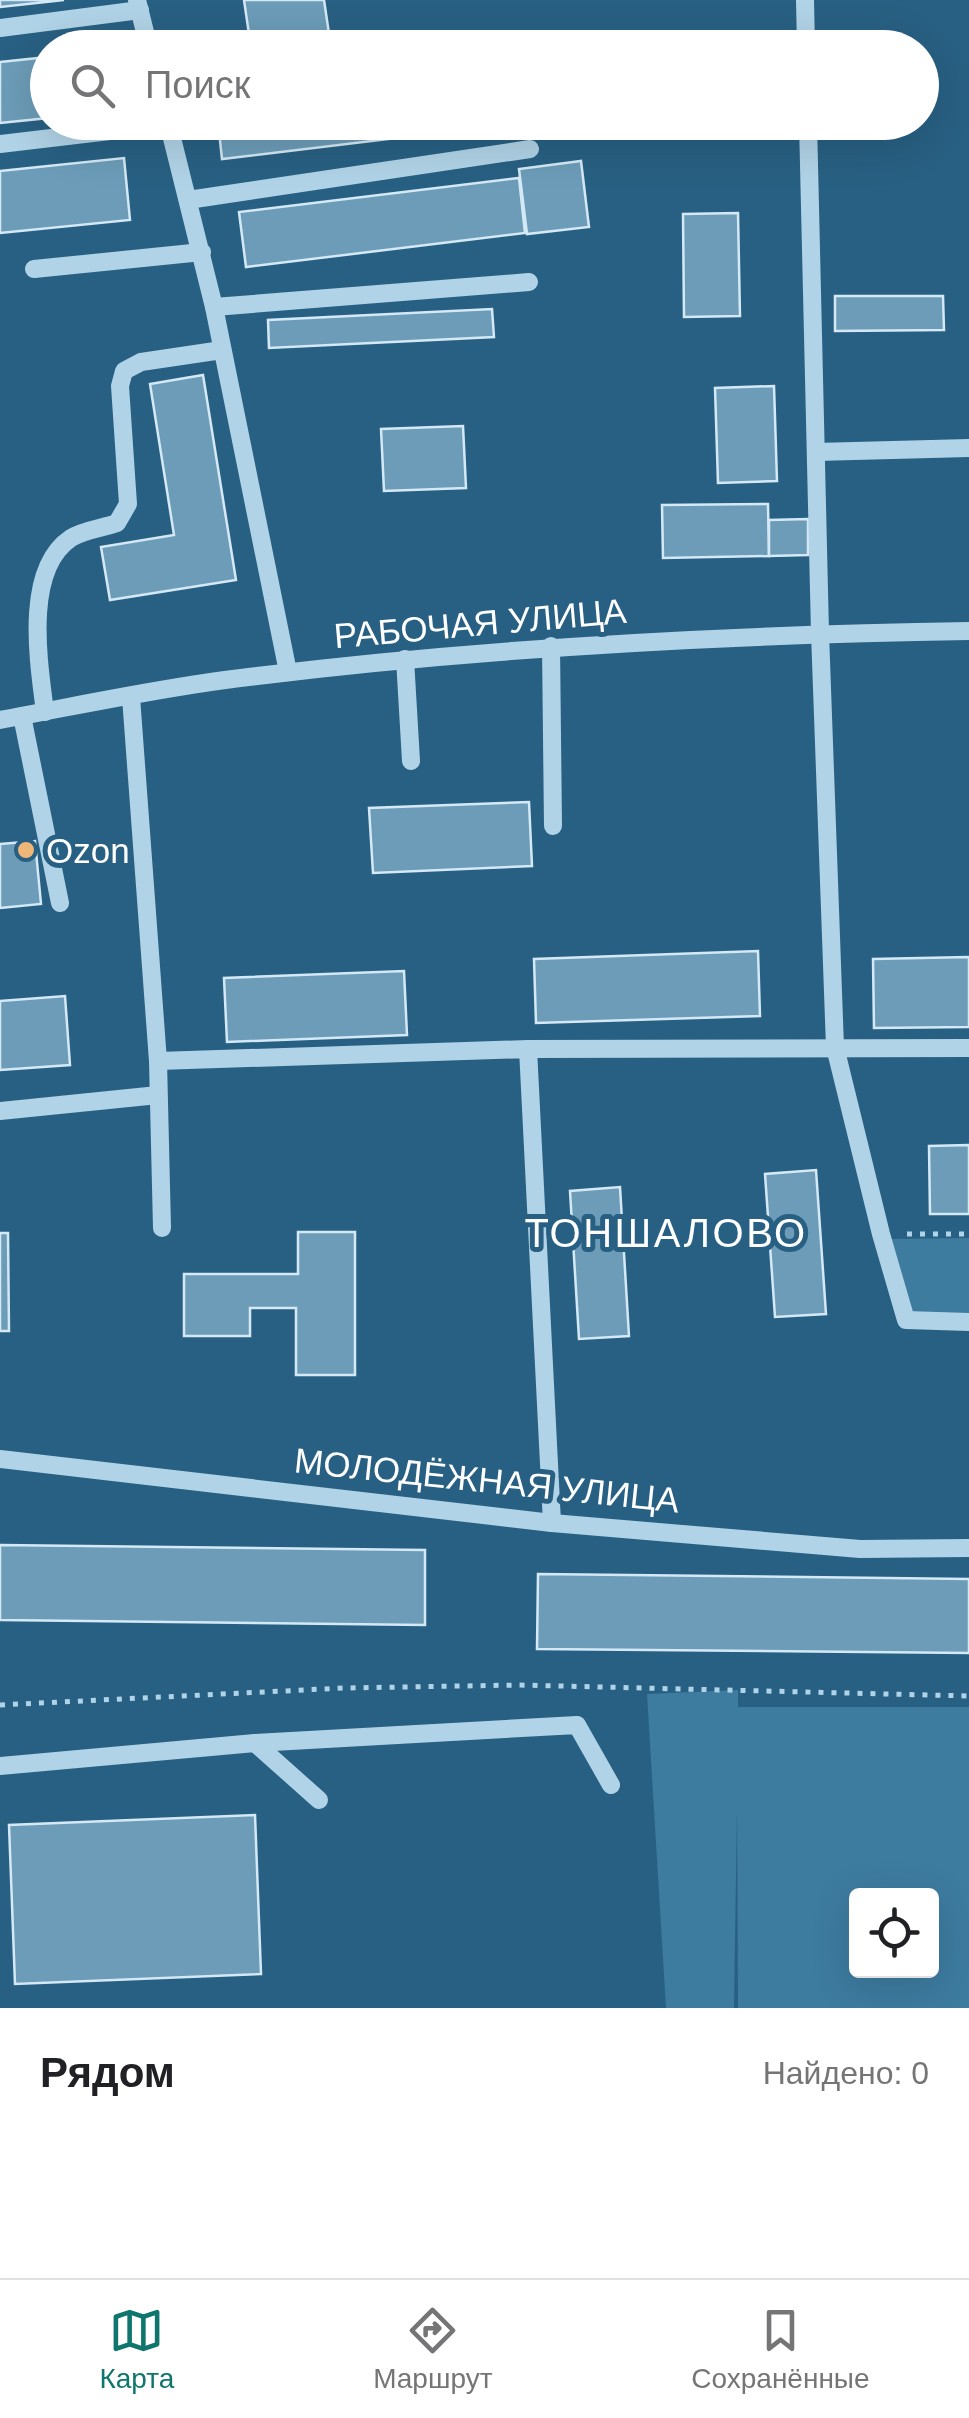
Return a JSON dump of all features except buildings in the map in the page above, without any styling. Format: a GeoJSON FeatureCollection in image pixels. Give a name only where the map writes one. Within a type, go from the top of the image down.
{"type":"FeatureCollection","features":[{"type":"Feature","properties":{"kind":"street"},"geometry":{"type":"LineString","coordinates":[[805,0],[806,30]]}},
{"type":"Feature","properties":{"kind":"street"},"geometry":{"type":"LineString","coordinates":[[0,28],[138,5],[144,30]]}},
{"type":"Feature","properties":{"kind":"street"},"geometry":{"type":"LineString","coordinates":[[0,144],[32,140]]}},
{"type":"Feature","properties":{"kind":"street"},"geometry":{"type":"LineString","coordinates":[[173,140],[214,307],[288,672]]}},
{"type":"Feature","properties":{"kind":"street"},"geometry":{"type":"LineString","coordinates":[[808,140],[834,1047],[906,1320],[969,1322]]}},
{"type":"Feature","properties":{"kind":"street"},"geometry":{"type":"LineString","coordinates":[[188,200],[530,150]]}},
{"type":"Feature","properties":{"kind":"street"},"geometry":{"type":"LineString","coordinates":[[34,269],[202,252]]}},
{"type":"Feature","properties":{"kind":"street"},"geometry":{"type":"LineString","coordinates":[[214,307],[529,282]]}},
{"type":"Feature","properties":{"kind":"street"},"geometry":{"type":"LineString","coordinates":[[45,712],[37,650],[39,603],[47,567],[71,538],[117,523],[128,504],[120,386],[124,371],[141,362],[222,350]]}},
{"type":"Feature","properties":{"kind":"street"},"geometry":{"type":"LineString","coordinates":[[816,452],[969,448]]}},
{"type":"Feature","properties":{"kind":"street","name":"РАБОЧАЯ УЛИЦА"},"geometry":{"type":"LineString","coordinates":[[0,720],[220,680],[405,659],[551,646],[820,633],[969,631]]}},
{"type":"Feature","properties":{"kind":"street"},"geometry":{"type":"LineString","coordinates":[[551,646],[553,826]]}},
{"type":"Feature","properties":{"kind":"street"},"geometry":{"type":"LineString","coordinates":[[405,659],[411,761]]}},
{"type":"Feature","properties":{"kind":"street"},"geometry":{"type":"LineString","coordinates":[[131,696],[158,1061],[162,1228]]}},
{"type":"Feature","properties":{"kind":"street"},"geometry":{"type":"LineString","coordinates":[[22,716],[60,903]]}},
{"type":"Feature","properties":{"kind":"street"},"geometry":{"type":"LineString","coordinates":[[158,1061],[528,1048],[969,1048]]}},
{"type":"Feature","properties":{"kind":"street"},"geometry":{"type":"LineString","coordinates":[[528,1048],[552,1523]]}},
{"type":"Feature","properties":{"kind":"street"},"geometry":{"type":"LineString","coordinates":[[0,1111],[158,1095]]}},
{"type":"Feature","properties":{"kind":"street","name":"МОЛОДЁЖНАЯ УЛИЦА"},"geometry":{"type":"LineString","coordinates":[[0,1459],[552,1523],[860,1549],[969,1548]]}},
{"type":"Feature","properties":{"kind":"street"},"geometry":{"type":"LineString","coordinates":[[0,1766],[254,1743],[577,1725],[611,1785]]}},
{"type":"Feature","properties":{"kind":"street"},"geometry":{"type":"LineString","coordinates":[[254,1743],[320,1800]]}},
{"type":"Feature","properties":{"kind":"path"},"geometry":{"type":"LineString","coordinates":[[881,1234],[969,1234]]}},
{"type":"Feature","properties":{"kind":"path"},"geometry":{"type":"LineString","coordinates":[[0,1705],[344,1688],[519,1685],[969,1696]]}},
{"type":"Feature","properties":{"kind":"shaded area"},"geometry":{"type":"Polygon","coordinates":[[[969,1238],[969,1317],[909,1315],[889,1239],[969,1238]]]}},
{"type":"Feature","properties":{"kind":"shaded area"},"geometry":{"type":"Polygon","coordinates":[[[738,1690],[738,1707],[969,1707],[969,2008],[738,2008],[737,1809],[734,2008],[666,2008],[647,1694],[738,1690]]]}},
{"type":"Feature","properties":{"kind":"place","name":"Ozon"},"geometry":{"type":"Point","coordinates":[26,850]}},
{"type":"Feature","properties":{"kind":"district","name":"ТОНШАЛОВО"},"geometry":{"type":"Point","coordinates":[666,1233]}}]}
